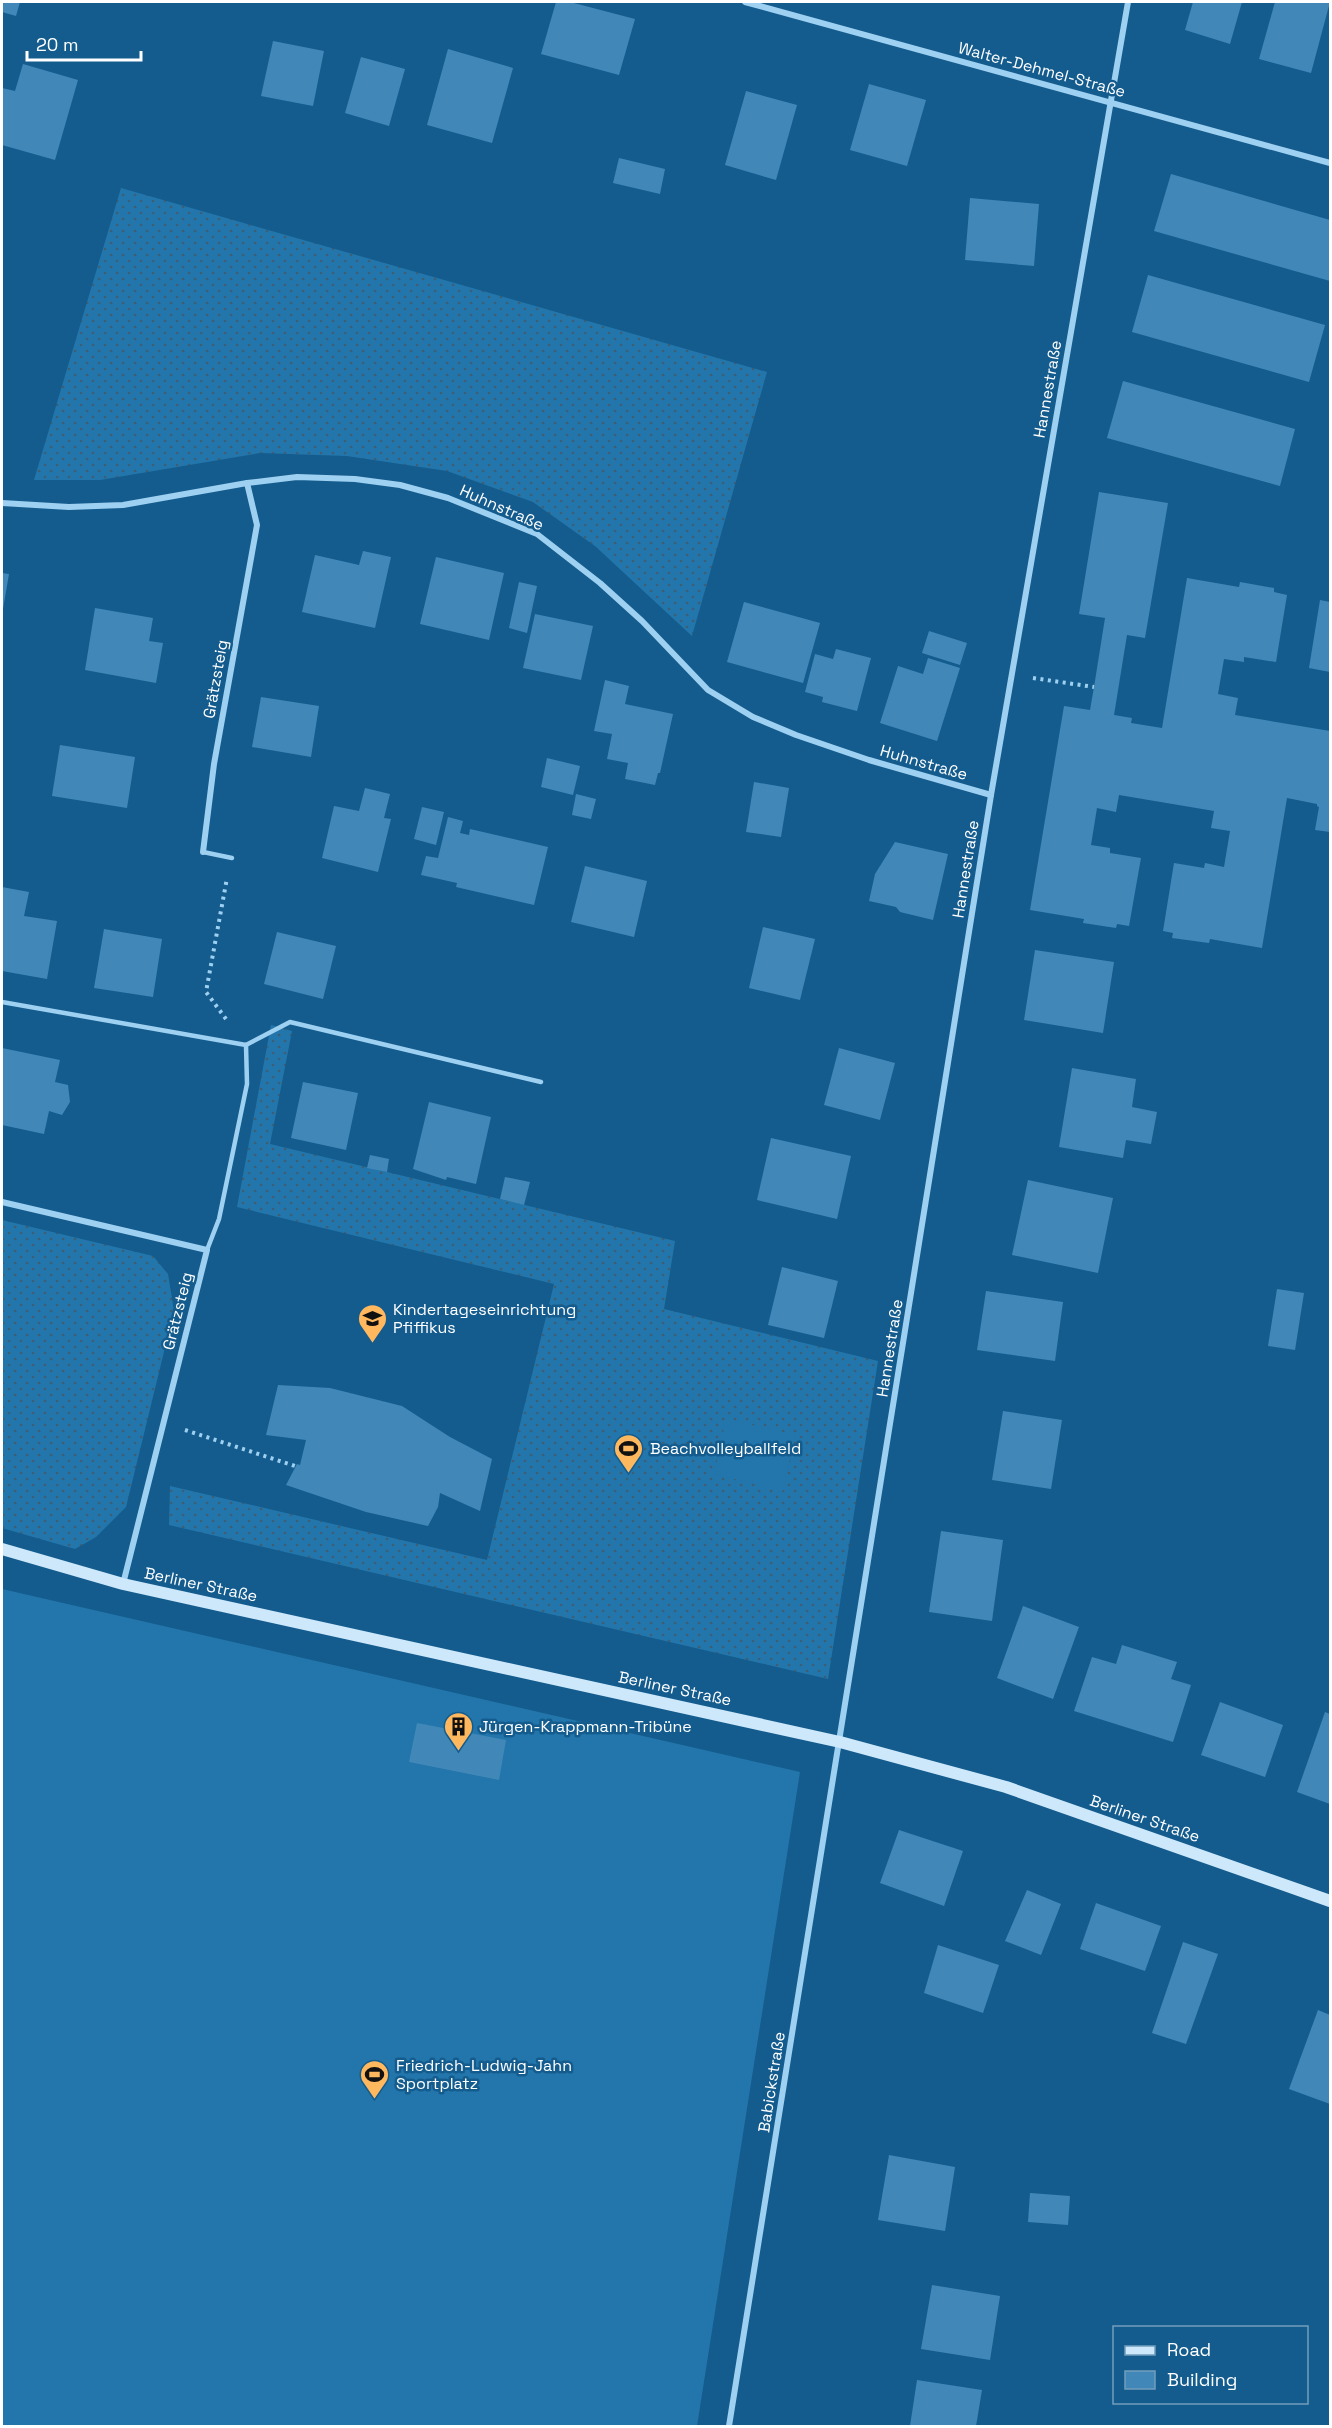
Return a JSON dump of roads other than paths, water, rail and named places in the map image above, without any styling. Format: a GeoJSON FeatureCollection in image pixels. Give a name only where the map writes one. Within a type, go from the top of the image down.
{"type":"FeatureCollection","features":[{"type":"Feature","properties":{"kind":"street","name":"Walter-Dehmel-Straße"},"geometry":{"type":"LineString","coordinates":[[745,2],[1330,163]]}},
{"type":"Feature","properties":{"kind":"street","name":"Hannestraße"},"geometry":{"type":"LineString","coordinates":[[840,1742],[991,795],[1109,101],[1128,2]]}},
{"type":"Feature","properties":{"kind":"street","name":"Huhnstraße"},"geometry":{"type":"LineString","coordinates":[[2,503],[59,507],[123,505],[247,483],[297,477],[355,479],[448,498],[537,534],[591,576],[642,621],[708,690],[753,717],[796,735],[869,760],[991,795]]}},
{"type":"Feature","properties":{"kind":"street","name":"Grätzsteig"},"geometry":{"type":"LineString","coordinates":[[203,852],[214,764],[257,525],[247,483]]}},
{"type":"Feature","properties":{"kind":"street"},"geometry":{"type":"LineString","coordinates":[[2,1202],[207,1250]]}},
{"type":"Feature","properties":{"kind":"street","name":"Grätzsteig"},"geometry":{"type":"LineString","coordinates":[[123,1584],[138,1533],[162,1422],[207,1250]]}},
{"type":"Feature","properties":{"kind":"street","name":"Berliner Straße"},"geometry":{"type":"LineString","coordinates":[[2,1549],[123,1584],[840,1742],[1006,1787],[1330,1901]]}},
{"type":"Feature","properties":{"kind":"street","name":"Babickstraße"},"geometry":{"type":"LineString","coordinates":[[729,2427],[840,1742]]}},
{"type":"Feature","properties":{"kind":"lane","name":"Grätzsteig"},"geometry":{"type":"LineString","coordinates":[[203,852],[232,858]]}},
{"type":"Feature","properties":{"kind":"lane"},"geometry":{"type":"LineString","coordinates":[[2,1002],[246,1045],[290,1022],[541,1082]]}},
{"type":"Feature","properties":{"kind":"lane"},"geometry":{"type":"LineString","coordinates":[[207,1250],[219,1219],[248,1084],[246,1045]]}},
{"type":"Feature","properties":{"kind":"place","name":"Kindertageseinrichtung Pfiffikus"},"geometry":{"type":"Point","coordinates":[372,1344]}},
{"type":"Feature","properties":{"kind":"place","name":"Beachvolleyballfeld"},"geometry":{"type":"Point","coordinates":[629,1474]}},
{"type":"Feature","properties":{"kind":"place","name":"Jürgen-Krappmann-Tribüne"},"geometry":{"type":"Point","coordinates":[458,1752]}},
{"type":"Feature","properties":{"kind":"place","name":"Friedrich-Ludwig-Jahn Sportplatz"},"geometry":{"type":"Point","coordinates":[375,2100]}}]}
